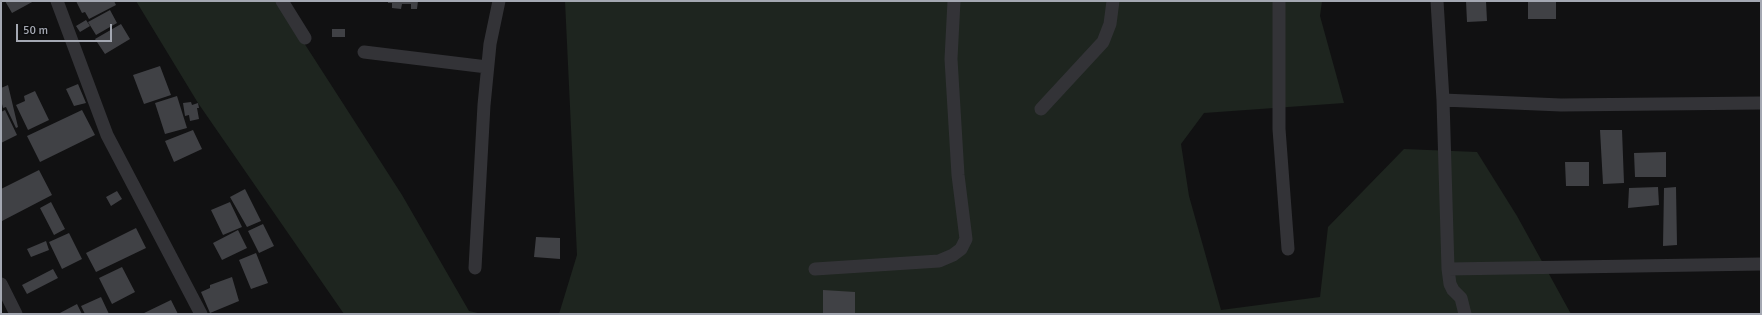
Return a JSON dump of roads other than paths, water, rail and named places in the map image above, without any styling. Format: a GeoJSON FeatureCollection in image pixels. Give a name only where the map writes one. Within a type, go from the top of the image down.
{"type":"FeatureCollection","features":[{"type":"Feature","properties":{"kind":"street"},"geometry":{"type":"LineString","coordinates":[[57,1],[107,135],[201,314]]}},
{"type":"Feature","properties":{"kind":"street"},"geometry":{"type":"LineString","coordinates":[[282,1],[305,38]]}},
{"type":"Feature","properties":{"kind":"street"},"geometry":{"type":"LineString","coordinates":[[475,268],[487,67],[500,1]]}},
{"type":"Feature","properties":{"kind":"street"},"geometry":{"type":"LineString","coordinates":[[815,268],[939,261],[954,255],[961,249],[966,239],[958,175],[951,59],[954,1]]}},
{"type":"Feature","properties":{"kind":"street"},"geometry":{"type":"LineString","coordinates":[[1041,109],[1103,42],[1110,24],[1113,1]]}},
{"type":"Feature","properties":{"kind":"street"},"geometry":{"type":"LineString","coordinates":[[1278,1],[1279,129],[1288,249]]}},
{"type":"Feature","properties":{"kind":"street"},"geometry":{"type":"LineString","coordinates":[[1437,1],[1443,100],[1448,269],[1450,284],[1453,290],[1461,298],[1465,314]]}},
{"type":"Feature","properties":{"kind":"street"},"geometry":{"type":"LineString","coordinates":[[364,52],[487,67]]}},
{"type":"Feature","properties":{"kind":"street"},"geometry":{"type":"LineString","coordinates":[[1443,100],[1561,105],[1761,103]]}},
{"type":"Feature","properties":{"kind":"street"},"geometry":{"type":"LineString","coordinates":[[1448,269],[1761,264]]}},
{"type":"Feature","properties":{"kind":"street"},"geometry":{"type":"LineString","coordinates":[[1,284],[16,314]]}}]}
